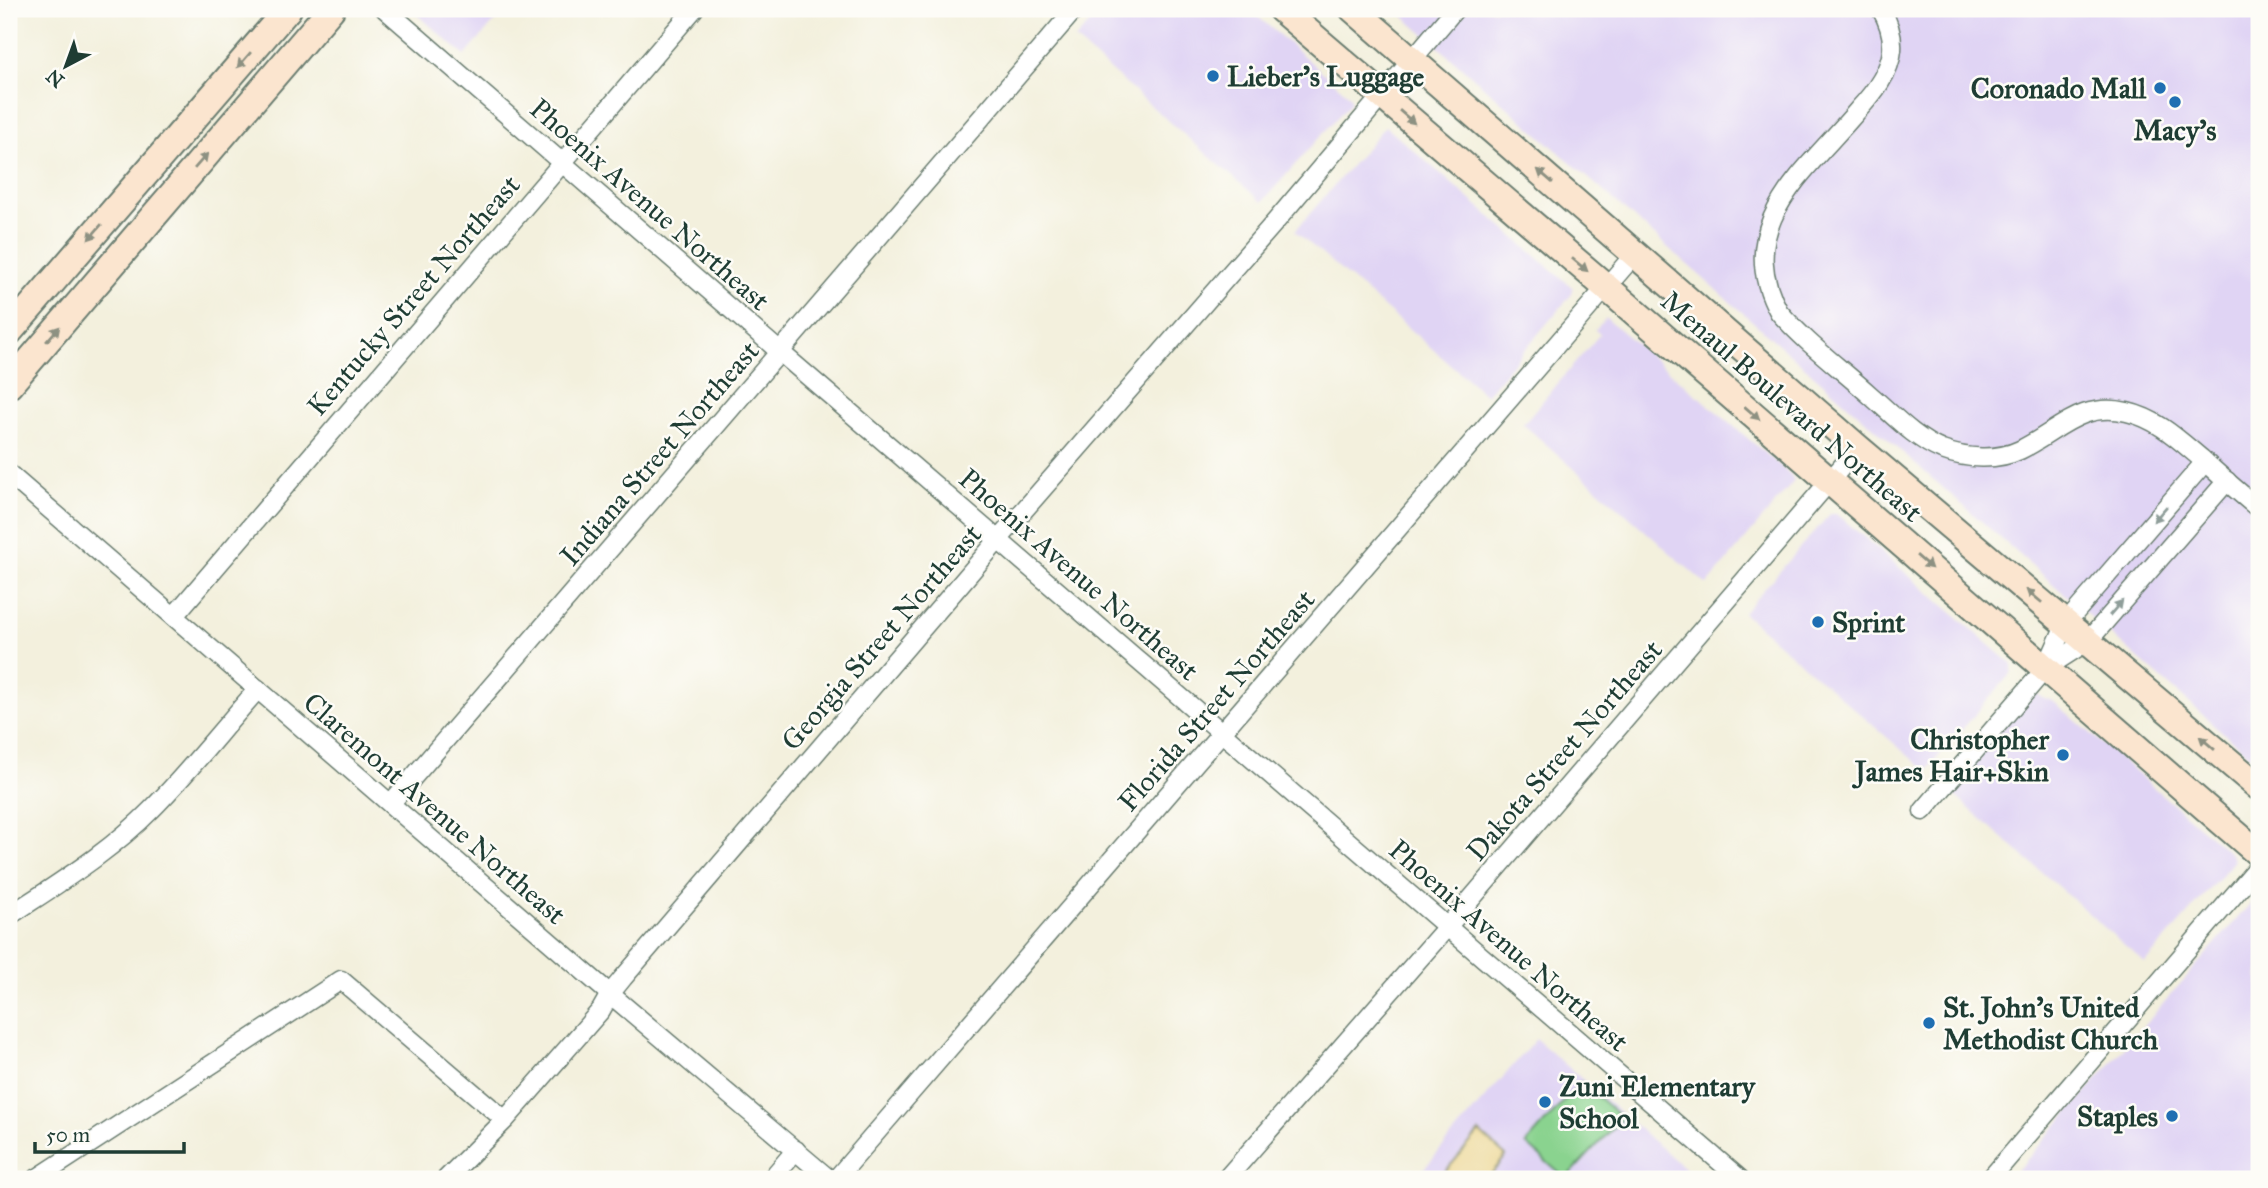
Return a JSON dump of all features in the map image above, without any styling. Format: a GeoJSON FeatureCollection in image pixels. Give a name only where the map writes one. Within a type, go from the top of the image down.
{"type":"FeatureCollection","features":[{"type":"Feature","properties":{"kind":"main road"},"geometry":{"type":"LineString","coordinates":[[9,331],[288,9]]}},
{"type":"Feature","properties":{"kind":"main road"},"geometry":{"type":"LineString","coordinates":[[9,385],[331,9]]}},
{"type":"Feature","properties":{"kind":"main road","name":"Menaul Boulevard Northeast"},"geometry":{"type":"LineString","coordinates":[[1281,9],[1606,287],[2259,854]]}},
{"type":"Feature","properties":{"kind":"main road","name":"Menaul Boulevard Northeast"},"geometry":{"type":"LineString","coordinates":[[1353,9],[1858,448],[2259,787]]}},
{"type":"Feature","properties":{"kind":"street","name":"Phoenix Avenue Northeast"},"geometry":{"type":"LineString","coordinates":[[385,9],[1740,1179]]}},
{"type":"Feature","properties":{"kind":"street","name":"Kentucky Street Northeast"},"geometry":{"type":"LineString","coordinates":[[173,616],[694,9]]}},
{"type":"Feature","properties":{"kind":"street","name":"Indiana Street Northeast"},"geometry":{"type":"LineString","coordinates":[[391,803],[1075,9]]}},
{"type":"Feature","properties":{"kind":"street","name":"Georgia Street Northeast"},"geometry":{"type":"LineString","coordinates":[[446,1179],[505,1120],[601,1010],[610,994],[1276,221],[1455,9]]}},
{"type":"Feature","properties":{"kind":"street"},"geometry":{"type":"LineString","coordinates":[[1881,9],[1888,23],[1892,50],[1883,76],[1865,102],[1783,198],[1767,228],[1763,263],[1769,291],[1779,312],[1907,427],[1932,446],[1969,457],[2005,455],[2023,449],[2082,414],[2113,410],[2136,414],[2158,424],[2259,509]]}},
{"type":"Feature","properties":{"kind":"street","name":"Florida Street Northeast"},"geometry":{"type":"LineString","coordinates":[[836,1179],[1634,255]]}},
{"type":"Feature","properties":{"kind":"street","name":"Dakota Street Northeast"},"geometry":{"type":"LineString","coordinates":[[1226,1179],[1447,927],[1858,448]]}},
{"type":"Feature","properties":{"kind":"street"},"geometry":{"type":"LineString","coordinates":[[2046,668],[2066,623],[2205,462]]}},
{"type":"Feature","properties":{"kind":"street","name":"Claremont Avenue Northeast"},"geometry":{"type":"LineString","coordinates":[[9,474],[610,994],[829,1179]]}},
{"type":"Feature","properties":{"kind":"street"},"geometry":{"type":"LineString","coordinates":[[1923,811],[2046,668],[2088,641],[2227,481]]}},
{"type":"Feature","properties":{"kind":"street"},"geometry":{"type":"LineString","coordinates":[[9,916],[65,879],[141,820],[258,689]]}},
{"type":"Feature","properties":{"kind":"street"},"geometry":{"type":"LineString","coordinates":[[1990,1179],[2259,866]]}},
{"type":"Feature","properties":{"kind":"street"},"geometry":{"type":"LineString","coordinates":[[36,1179],[341,980],[505,1120]]}},
{"type":"Feature","properties":{"kind":"street"},"geometry":{"type":"LineString","coordinates":[[771,1179],[796,1150]]}},
{"type":"Feature","properties":{"kind":"shaded area"},"geometry":{"type":"Polygon","coordinates":[[[411,9],[505,9],[465,56],[411,9]]]}},
{"type":"Feature","properties":{"kind":"shaded area"},"geometry":{"type":"Polygon","coordinates":[[[1102,9],[1249,9],[1349,95],[1350,103],[1262,202],[1075,40],[1102,9]]]}},
{"type":"Feature","properties":{"kind":"shaded area"},"geometry":{"type":"Polygon","coordinates":[[[1395,9],[2259,9],[2259,764],[1395,9]]]}},
{"type":"Feature","properties":{"kind":"shaded area"},"geometry":{"type":"Polygon","coordinates":[[[1385,126],[1573,288],[1572,294],[1486,395],[1295,231],[1385,126]]]}},
{"type":"Feature","properties":{"kind":"shaded area"},"geometry":{"type":"Polygon","coordinates":[[[1606,318],[1791,475],[1794,481],[1707,585],[1523,424],[1600,334],[1595,330],[1606,318]]]}},
{"type":"Feature","properties":{"kind":"shaded area"},"geometry":{"type":"Polygon","coordinates":[[[1830,514],[1837,514],[2012,664],[2012,672],[1926,771],[1743,613],[1830,514]]]}},
{"type":"Feature","properties":{"kind":"shaded area"},"geometry":{"type":"Polygon","coordinates":[[[2032,688],[2042,698],[2053,701],[2232,855],[2232,863],[2145,963],[1954,795],[1952,780],[2032,688]]]}},
{"type":"Feature","properties":{"kind":"shaded area","name":"Staples"},"geometry":{"type":"Polygon","coordinates":[[[2257,896],[2259,1179],[2010,1179],[2257,896]]]}},
{"type":"Feature","properties":{"kind":"shaded area","name":"Zuni Elementary School"},"geometry":{"type":"Polygon","coordinates":[[[1536,1039],[1697,1179],[1415,1179],[1536,1039]]]}},
{"type":"Feature","properties":{"kind":"green space"},"geometry":{"type":"Polygon","coordinates":[[[1581,1082],[1622,1118],[1566,1179],[1526,1144],[1581,1082]]]}},
{"type":"Feature","properties":{"kind":"sand"},"geometry":{"type":"Polygon","coordinates":[[[1479,1132],[1506,1156],[1487,1179],[1439,1179],[1479,1132]]]}},
{"type":"Feature","properties":{"kind":"place","name":"Lieber's Luggage"},"geometry":{"type":"Point","coordinates":[1213,76]}},
{"type":"Feature","properties":{"kind":"place","name":"Coronado Mall"},"geometry":{"type":"Point","coordinates":[2160,88]}},
{"type":"Feature","properties":{"kind":"place","name":"Macy's"},"geometry":{"type":"Point","coordinates":[2175,102]}},
{"type":"Feature","properties":{"kind":"place","name":"Sprint"},"geometry":{"type":"Point","coordinates":[1818,622]}},
{"type":"Feature","properties":{"kind":"place","name":"Christopher James Hair+Skin"},"geometry":{"type":"Point","coordinates":[2063,755]}},
{"type":"Feature","properties":{"kind":"place","name":"St. John's United Methodist Church"},"geometry":{"type":"Point","coordinates":[1929,1023]}},
{"type":"Feature","properties":{"kind":"place","name":"Zuni Elementary School"},"geometry":{"type":"Point","coordinates":[1545,1102]}},
{"type":"Feature","properties":{"kind":"place","name":"Staples"},"geometry":{"type":"Point","coordinates":[2172,1116]}}]}
